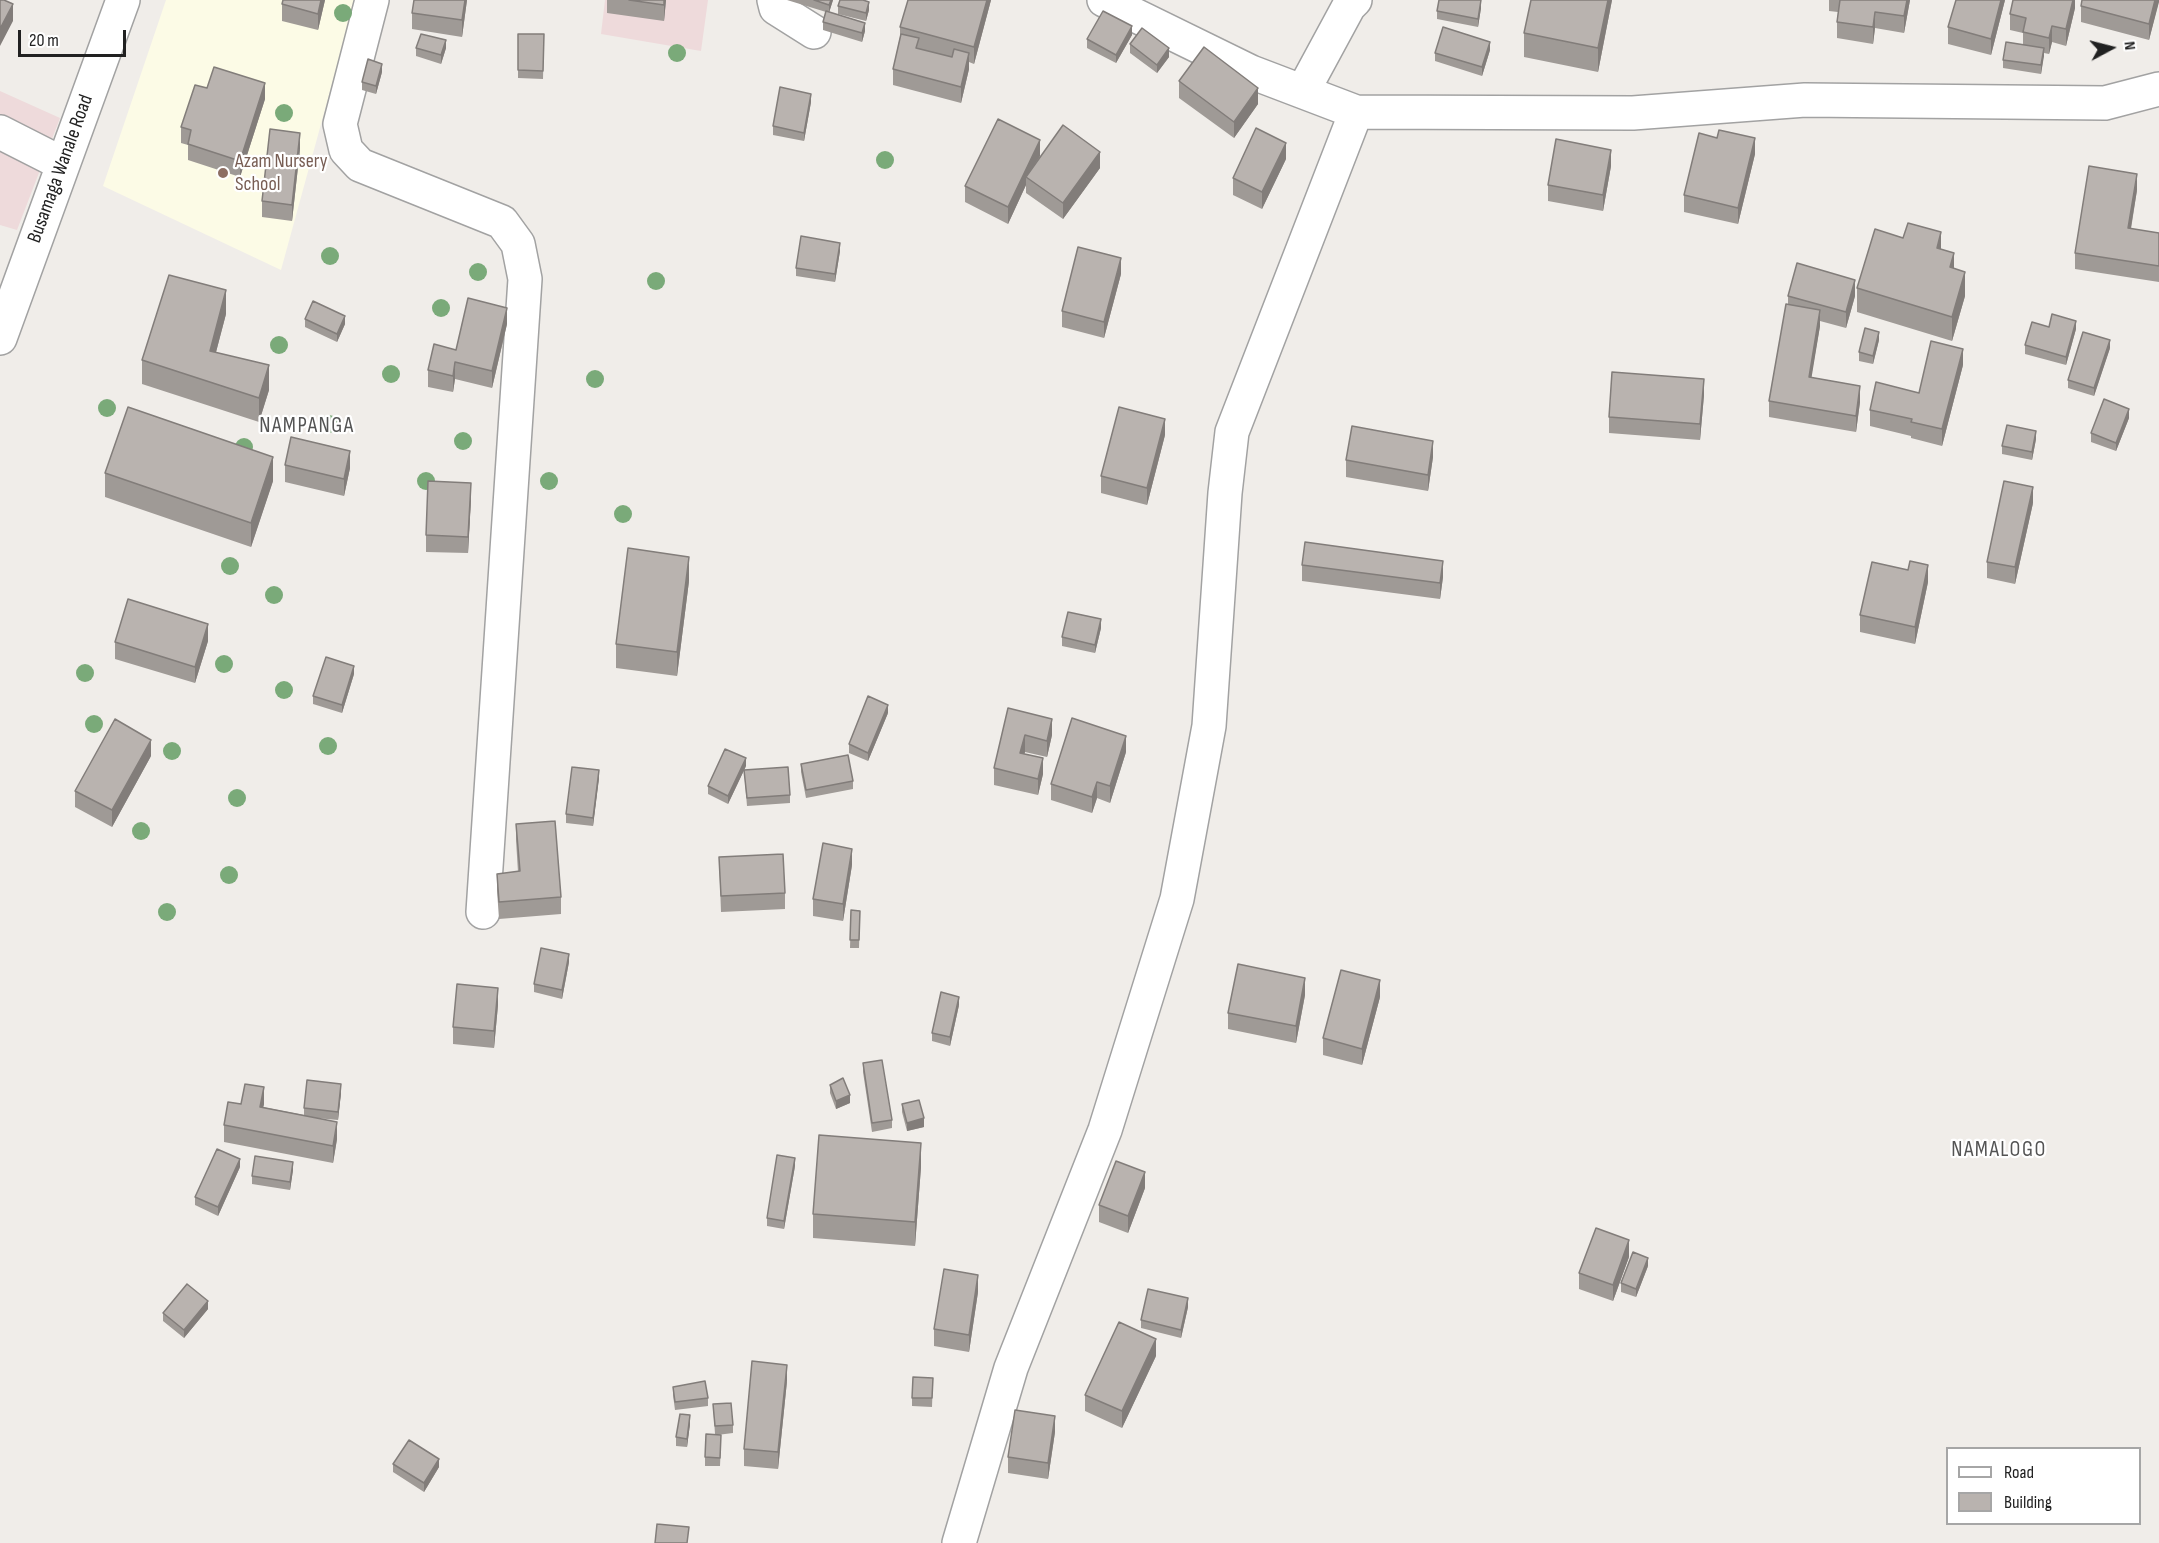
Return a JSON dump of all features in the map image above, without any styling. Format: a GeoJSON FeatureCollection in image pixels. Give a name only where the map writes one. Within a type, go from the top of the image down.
{"type":"FeatureCollection","features":[{"type":"Feature","properties":{"kind":"street","name":"Busamaga Wanale Road"},"geometry":{"type":"LineString","coordinates":[[0,338],[123,0]]}},
{"type":"Feature","properties":{"kind":"street"},"geometry":{"type":"LineString","coordinates":[[372,0],[340,124],[346,150],[360,165],[502,222],[518,244],[525,279],[483,912]]}},
{"type":"Feature","properties":{"kind":"street"},"geometry":{"type":"LineString","coordinates":[[774,0],[776,8],[814,32]]}},
{"type":"Feature","properties":{"kind":"street"},"geometry":{"type":"LineString","coordinates":[[1104,0],[1251,72],[1356,112],[1633,113],[1805,100],[2105,103],[2159,88]]}},
{"type":"Feature","properties":{"kind":"street"},"geometry":{"type":"LineString","coordinates":[[1303,92],[1354,0]]}},
{"type":"Feature","properties":{"kind":"street"},"geometry":{"type":"LineString","coordinates":[[959,1543],[1011,1368],[1105,1130],[1177,899],[1209,726],[1224,504],[1232,432],[1356,112]]}},
{"type":"Feature","properties":{"kind":"street"},"geometry":{"type":"LineString","coordinates":[[0,132],[63,164]]}},
{"type":"Feature","properties":{"kind":"shaded area"},"geometry":{"type":"Polygon","coordinates":[[[166,0],[355,0],[281,270],[103,186],[166,0]]]}},
{"type":"Feature","properties":{"kind":"shaded area"},"geometry":{"type":"Polygon","coordinates":[[[605,0],[708,0],[701,51],[601,34],[605,0]]]}},
{"type":"Feature","properties":{"kind":"shaded area"},"geometry":{"type":"Polygon","coordinates":[[[0,91],[60,118],[17,230],[0,225],[0,91]]]}},
{"type":"Feature","properties":{"kind":"building"},"geometry":{"type":"Polygon","coordinates":[[[0,0],[13,4],[0,29],[0,0]]]}},
{"type":"Feature","properties":{"kind":"building"},"geometry":{"type":"Polygon","coordinates":[[[283,0],[321,0],[318,14],[282,4],[283,0]]]}},
{"type":"Feature","properties":{"kind":"building"},"geometry":{"type":"Polygon","coordinates":[[[414,0],[465,0],[462,20],[412,13],[414,0]]]}},
{"type":"Feature","properties":{"kind":"building"},"geometry":{"type":"Polygon","coordinates":[[[629,0],[664,0],[664,5],[629,0]]]}},
{"type":"Feature","properties":{"kind":"building"},"geometry":{"type":"Polygon","coordinates":[[[814,0],[831,0],[829,5],[814,0]]]}},
{"type":"Feature","properties":{"kind":"building"},"geometry":{"type":"Polygon","coordinates":[[[840,0],[869,2],[866,13],[838,6],[840,0]]]}},
{"type":"Feature","properties":{"kind":"building"},"geometry":{"type":"Polygon","coordinates":[[[908,0],[987,0],[974,47],[900,27],[908,0]]]}},
{"type":"Feature","properties":{"kind":"building"},"geometry":{"type":"Polygon","coordinates":[[[1439,0],[1481,0],[1478,19],[1437,11],[1439,0]]]}},
{"type":"Feature","properties":{"kind":"building"},"geometry":{"type":"Polygon","coordinates":[[[1531,0],[1608,0],[1598,48],[1524,33],[1531,0]]]}},
{"type":"Feature","properties":{"kind":"building"},"geometry":{"type":"Polygon","coordinates":[[[1840,0],[1907,0],[1904,16],[1875,12],[1873,27],[1837,22],[1840,0]]]}},
{"type":"Feature","properties":{"kind":"building"},"geometry":{"type":"Polygon","coordinates":[[[1956,0],[2001,0],[1991,39],[1948,27],[1956,0]]]}},
{"type":"Feature","properties":{"kind":"building"},"geometry":{"type":"Polygon","coordinates":[[[2013,0],[2073,0],[2066,29],[2052,26],[2049,38],[2023,32],[2026,18],[2010,14],[2013,0]]]}},
{"type":"Feature","properties":{"kind":"building"},"geometry":{"type":"Polygon","coordinates":[[[2082,0],[2155,0],[2149,24],[2081,6],[2082,0]]]}},
{"type":"Feature","properties":{"kind":"building"},"geometry":{"type":"Polygon","coordinates":[[[826,11],[865,23],[862,33],[823,22],[826,11]]]}},
{"type":"Feature","properties":{"kind":"building"},"geometry":{"type":"Polygon","coordinates":[[[1103,11],[1132,26],[1116,55],[1087,39],[1103,11]]]}},
{"type":"Feature","properties":{"kind":"building"},"geometry":{"type":"Polygon","coordinates":[[[1443,27],[1490,42],[1482,67],[1435,53],[1443,27]]]}},
{"type":"Feature","properties":{"kind":"building"},"geometry":{"type":"Polygon","coordinates":[[[1142,28],[1169,48],[1157,65],[1130,44],[1142,28]]]}},
{"type":"Feature","properties":{"kind":"building"},"geometry":{"type":"Polygon","coordinates":[[[421,34],[446,40],[441,55],[416,48],[421,34]]]}},
{"type":"Feature","properties":{"kind":"building"},"geometry":{"type":"Polygon","coordinates":[[[518,34],[544,34],[543,71],[518,70],[518,34]]]}},
{"type":"Feature","properties":{"kind":"building"},"geometry":{"type":"Polygon","coordinates":[[[901,34],[919,38],[916,48],[952,57],[954,49],[969,53],[961,87],[893,69],[901,34]]]}},
{"type":"Feature","properties":{"kind":"building"},"geometry":{"type":"Polygon","coordinates":[[[2006,42],[2044,48],[2041,65],[2003,60],[2006,42]]]}},
{"type":"Feature","properties":{"kind":"building"},"geometry":{"type":"Polygon","coordinates":[[[1204,47],[1258,88],[1234,122],[1179,81],[1204,47]]]}},
{"type":"Feature","properties":{"kind":"building"},"geometry":{"type":"Polygon","coordinates":[[[368,59],[382,64],[376,86],[362,82],[368,59]]]}},
{"type":"Feature","properties":{"kind":"building"},"geometry":{"type":"Polygon","coordinates":[[[214,67],[265,83],[240,161],[188,144],[191,130],[181,127],[195,85],[207,88],[214,67]]]}},
{"type":"Feature","properties":{"kind":"building"},"geometry":{"type":"Polygon","coordinates":[[[780,87],[811,94],[804,133],[773,126],[780,87]]]}},
{"type":"Feature","properties":{"kind":"building"},"geometry":{"type":"Polygon","coordinates":[[[998,119],[1040,140],[1008,207],[965,186],[998,119]]]}},
{"type":"Feature","properties":{"kind":"building"},"geometry":{"type":"Polygon","coordinates":[[[1063,125],[1100,152],[1063,203],[1026,177],[1063,125]]]}},
{"type":"Feature","properties":{"kind":"building"},"geometry":{"type":"Polygon","coordinates":[[[1256,128],[1286,143],[1262,192],[1233,178],[1256,128]]]}},
{"type":"Feature","properties":{"kind":"building"},"geometry":{"type":"Polygon","coordinates":[[[270,129],[300,133],[292,205],[262,201],[270,129]]]}},
{"type":"Feature","properties":{"kind":"building"},"geometry":{"type":"Polygon","coordinates":[[[1719,130],[1755,138],[1738,208],[1684,195],[1699,133],[1717,138],[1719,130]]]}},
{"type":"Feature","properties":{"kind":"building"},"geometry":{"type":"Polygon","coordinates":[[[1556,139],[1611,150],[1603,195],[1548,185],[1556,139]]]}},
{"type":"Feature","properties":{"kind":"building"},"geometry":{"type":"Polygon","coordinates":[[[2089,166],[2137,174],[2128,228],[2159,233],[2159,266],[2075,253],[2089,166]]]}},
{"type":"Feature","properties":{"kind":"building"},"geometry":{"type":"Polygon","coordinates":[[[1908,223],[1941,232],[1937,248],[1954,253],[1950,267],[1965,272],[1952,317],[1857,288],[1875,229],[1903,238],[1908,223]]]}},
{"type":"Feature","properties":{"kind":"building"},"geometry":{"type":"Polygon","coordinates":[[[801,236],[840,243],[835,274],[796,268],[801,236]]]}},
{"type":"Feature","properties":{"kind":"building"},"geometry":{"type":"Polygon","coordinates":[[[1078,247],[1121,258],[1104,322],[1062,311],[1078,247]]]}},
{"type":"Feature","properties":{"kind":"building"},"geometry":{"type":"Polygon","coordinates":[[[1797,263],[1855,280],[1846,312],[1788,296],[1797,263]]]}},
{"type":"Feature","properties":{"kind":"building"},"geometry":{"type":"Polygon","coordinates":[[[169,275],[226,290],[210,351],[269,365],[259,398],[142,360],[169,275]]]}},
{"type":"Feature","properties":{"kind":"building"},"geometry":{"type":"Polygon","coordinates":[[[468,298],[507,308],[492,371],[455,362],[453,376],[428,370],[434,344],[456,350],[468,298]]]}},
{"type":"Feature","properties":{"kind":"building"},"geometry":{"type":"Polygon","coordinates":[[[313,301],[345,316],[337,334],[305,319],[313,301]]]}},
{"type":"Feature","properties":{"kind":"building"},"geometry":{"type":"Polygon","coordinates":[[[1786,304],[1820,310],[1809,377],[1860,386],[1856,416],[1769,401],[1786,304]]]}},
{"type":"Feature","properties":{"kind":"building"},"geometry":{"type":"Polygon","coordinates":[[[2052,314],[2076,321],[2066,357],[2025,345],[2032,322],[2049,327],[2052,314]]]}},
{"type":"Feature","properties":{"kind":"building"},"geometry":{"type":"Polygon","coordinates":[[[1865,328],[1879,332],[1873,356],[1859,352],[1865,328]]]}},
{"type":"Feature","properties":{"kind":"building"},"geometry":{"type":"Polygon","coordinates":[[[2083,332],[2110,340],[2094,388],[2068,380],[2083,332]]]}},
{"type":"Feature","properties":{"kind":"building"},"geometry":{"type":"Polygon","coordinates":[[[1931,341],[1963,349],[1942,429],[1911,422],[1912,419],[1870,410],[1876,382],[1919,393],[1931,341]]]}},
{"type":"Feature","properties":{"kind":"building"},"geometry":{"type":"Polygon","coordinates":[[[1612,372],[1704,379],[1700,424],[1609,417],[1612,372]]]}},
{"type":"Feature","properties":{"kind":"building"},"geometry":{"type":"Polygon","coordinates":[[[2104,399],[2129,409],[2116,443],[2091,433],[2104,399]]]}},
{"type":"Feature","properties":{"kind":"building"},"geometry":{"type":"Polygon","coordinates":[[[128,407],[273,457],[251,523],[105,473],[128,407]]]}},
{"type":"Feature","properties":{"kind":"building"},"geometry":{"type":"Polygon","coordinates":[[[1119,407],[1165,419],[1147,488],[1101,476],[1119,407]]]}},
{"type":"Feature","properties":{"kind":"building"},"geometry":{"type":"Polygon","coordinates":[[[2007,425],[2036,431],[2032,452],[2002,446],[2007,425]]]}},
{"type":"Feature","properties":{"kind":"building"},"geometry":{"type":"Polygon","coordinates":[[[1352,426],[1433,441],[1428,475],[1346,460],[1352,426]]]}},
{"type":"Feature","properties":{"kind":"building"},"geometry":{"type":"Polygon","coordinates":[[[291,437],[350,451],[344,479],[285,465],[291,437]]]}},
{"type":"Feature","properties":{"kind":"building"},"geometry":{"type":"Polygon","coordinates":[[[428,481],[471,483],[468,537],[426,535],[428,481]]]}},
{"type":"Feature","properties":{"kind":"building"},"geometry":{"type":"Polygon","coordinates":[[[2004,481],[2033,487],[2015,567],[1987,562],[2004,481]]]}},
{"type":"Feature","properties":{"kind":"building"},"geometry":{"type":"Polygon","coordinates":[[[1305,542],[1443,561],[1440,583],[1302,565],[1305,542]]]}},
{"type":"Feature","properties":{"kind":"building"},"geometry":{"type":"Polygon","coordinates":[[[628,548],[689,557],[677,652],[616,644],[628,548]]]}},
{"type":"Feature","properties":{"kind":"building"},"geometry":{"type":"Polygon","coordinates":[[[1910,561],[1928,565],[1915,627],[1860,615],[1872,562],[1908,570],[1910,561]]]}},
{"type":"Feature","properties":{"kind":"building"},"geometry":{"type":"Polygon","coordinates":[[[128,599],[208,624],[195,667],[115,642],[128,599]]]}},
{"type":"Feature","properties":{"kind":"building"},"geometry":{"type":"Polygon","coordinates":[[[1068,612],[1101,619],[1095,645],[1062,637],[1068,612]]]}},
{"type":"Feature","properties":{"kind":"building"},"geometry":{"type":"Polygon","coordinates":[[[326,657],[354,666],[342,705],[313,696],[326,657]]]}},
{"type":"Feature","properties":{"kind":"building"},"geometry":{"type":"Polygon","coordinates":[[[868,696],[888,705],[868,753],[849,744],[868,696]]]}},
{"type":"Feature","properties":{"kind":"building"},"geometry":{"type":"Polygon","coordinates":[[[1008,708],[1052,719],[1047,741],[1025,735],[1020,753],[1043,758],[1038,779],[994,768],[1008,708]]]}},
{"type":"Feature","properties":{"kind":"building"},"geometry":{"type":"Polygon","coordinates":[[[1072,718],[1126,736],[1110,786],[1097,782],[1092,797],[1051,784],[1072,718]]]}},
{"type":"Feature","properties":{"kind":"building"},"geometry":{"type":"Polygon","coordinates":[[[115,719],[151,740],[112,810],[75,791],[115,719]]]}},
{"type":"Feature","properties":{"kind":"building"},"geometry":{"type":"Polygon","coordinates":[[[725,749],[746,758],[728,796],[708,786],[725,749]]]}},
{"type":"Feature","properties":{"kind":"building"},"geometry":{"type":"Polygon","coordinates":[[[848,755],[853,781],[806,790],[801,764],[848,755]]]}},
{"type":"Feature","properties":{"kind":"building"},"geometry":{"type":"Polygon","coordinates":[[[572,767],[599,770],[593,818],[566,814],[572,767]]]}},
{"type":"Feature","properties":{"kind":"building"},"geometry":{"type":"Polygon","coordinates":[[[788,767],[790,795],[747,798],[744,770],[788,767]]]}},
{"type":"Feature","properties":{"kind":"building"},"geometry":{"type":"Polygon","coordinates":[[[555,821],[561,897],[499,902],[497,874],[520,871],[516,824],[555,821]]]}},
{"type":"Feature","properties":{"kind":"building"},"geometry":{"type":"Polygon","coordinates":[[[823,843],[852,849],[843,904],[813,899],[823,843]]]}},
{"type":"Feature","properties":{"kind":"building"},"geometry":{"type":"Polygon","coordinates":[[[783,854],[785,893],[721,896],[719,857],[783,854]]]}},
{"type":"Feature","properties":{"kind":"building"},"geometry":{"type":"Polygon","coordinates":[[[851,910],[860,911],[859,940],[850,940],[851,910]]]}},
{"type":"Feature","properties":{"kind":"building"},"geometry":{"type":"Polygon","coordinates":[[[541,948],[569,954],[562,990],[534,984],[541,948]]]}},
{"type":"Feature","properties":{"kind":"building"},"geometry":{"type":"Polygon","coordinates":[[[1238,964],[1305,978],[1296,1026],[1228,1013],[1238,964]]]}},
{"type":"Feature","properties":{"kind":"building"},"geometry":{"type":"Polygon","coordinates":[[[1341,970],[1380,980],[1362,1049],[1323,1038],[1341,970]]]}},
{"type":"Feature","properties":{"kind":"building"},"geometry":{"type":"Polygon","coordinates":[[[457,984],[498,988],[494,1031],[453,1027],[457,984]]]}},
{"type":"Feature","properties":{"kind":"building"},"geometry":{"type":"Polygon","coordinates":[[[941,992],[959,997],[950,1037],[932,1033],[941,992]]]}},
{"type":"Feature","properties":{"kind":"building"},"geometry":{"type":"Polygon","coordinates":[[[882,1060],[892,1120],[872,1123],[863,1063],[882,1060]]]}},
{"type":"Feature","properties":{"kind":"building"},"geometry":{"type":"Polygon","coordinates":[[[843,1078],[850,1095],[836,1101],[830,1085],[843,1078]]]}},
{"type":"Feature","properties":{"kind":"building"},"geometry":{"type":"Polygon","coordinates":[[[307,1080],[341,1084],[338,1112],[304,1108],[307,1080]]]}},
{"type":"Feature","properties":{"kind":"building"},"geometry":{"type":"Polygon","coordinates":[[[245,1084],[264,1087],[260,1107],[337,1122],[333,1146],[224,1125],[228,1102],[241,1104],[245,1084]]]}},
{"type":"Feature","properties":{"kind":"building"},"geometry":{"type":"Polygon","coordinates":[[[919,1100],[924,1118],[907,1123],[902,1104],[919,1100]]]}},
{"type":"Feature","properties":{"kind":"building"},"geometry":{"type":"Polygon","coordinates":[[[819,1135],[921,1143],[915,1222],[813,1214],[819,1135]]]}},
{"type":"Feature","properties":{"kind":"building"},"geometry":{"type":"Polygon","coordinates":[[[217,1149],[240,1159],[218,1207],[195,1197],[217,1149]]]}},
{"type":"Feature","properties":{"kind":"building"},"geometry":{"type":"Polygon","coordinates":[[[777,1155],[795,1158],[784,1221],[767,1218],[777,1155]]]}},
{"type":"Feature","properties":{"kind":"building"},"geometry":{"type":"Polygon","coordinates":[[[255,1156],[293,1162],[290,1182],[252,1176],[255,1156]]]}},
{"type":"Feature","properties":{"kind":"building"},"geometry":{"type":"Polygon","coordinates":[[[1116,1161],[1145,1172],[1128,1216],[1099,1205],[1116,1161]]]}},
{"type":"Feature","properties":{"kind":"building"},"geometry":{"type":"Polygon","coordinates":[[[1596,1228],[1629,1240],[1613,1285],[1579,1273],[1596,1228]]]}},
{"type":"Feature","properties":{"kind":"building"},"geometry":{"type":"Polygon","coordinates":[[[1633,1252],[1648,1258],[1636,1289],[1621,1283],[1633,1252]]]}},
{"type":"Feature","properties":{"kind":"building"},"geometry":{"type":"Polygon","coordinates":[[[944,1269],[978,1275],[969,1335],[934,1329],[944,1269]]]}},
{"type":"Feature","properties":{"kind":"building"},"geometry":{"type":"Polygon","coordinates":[[[187,1284],[208,1301],[184,1330],[163,1313],[187,1284]]]}},
{"type":"Feature","properties":{"kind":"building"},"geometry":{"type":"Polygon","coordinates":[[[1148,1289],[1188,1298],[1181,1330],[1141,1320],[1148,1289]]]}},
{"type":"Feature","properties":{"kind":"building"},"geometry":{"type":"Polygon","coordinates":[[[1119,1322],[1156,1339],[1122,1411],[1085,1395],[1119,1322]]]}},
{"type":"Feature","properties":{"kind":"building"},"geometry":{"type":"Polygon","coordinates":[[[752,1361],[787,1365],[778,1452],[744,1449],[752,1361]]]}},
{"type":"Feature","properties":{"kind":"building"},"geometry":{"type":"Polygon","coordinates":[[[913,1377],[933,1378],[932,1398],[912,1398],[913,1377]]]}},
{"type":"Feature","properties":{"kind":"building"},"geometry":{"type":"Polygon","coordinates":[[[705,1381],[708,1398],[675,1402],[673,1387],[705,1381]]]}},
{"type":"Feature","properties":{"kind":"building"},"geometry":{"type":"Polygon","coordinates":[[[731,1403],[733,1425],[715,1426],[713,1404],[731,1403]]]}},
{"type":"Feature","properties":{"kind":"building"},"geometry":{"type":"Polygon","coordinates":[[[1015,1410],[1055,1416],[1048,1463],[1008,1457],[1015,1410]]]}},
{"type":"Feature","properties":{"kind":"building"},"geometry":{"type":"Polygon","coordinates":[[[680,1414],[690,1415],[687,1439],[676,1437],[680,1414]]]}},
{"type":"Feature","properties":{"kind":"building"},"geometry":{"type":"Polygon","coordinates":[[[706,1434],[721,1435],[720,1458],[705,1457],[706,1434]]]}},
{"type":"Feature","properties":{"kind":"building"},"geometry":{"type":"Polygon","coordinates":[[[409,1440],[439,1459],[424,1483],[393,1464],[409,1440]]]}},
{"type":"Feature","properties":{"kind":"building"},"geometry":{"type":"Polygon","coordinates":[[[657,1524],[689,1527],[687,1543],[655,1543],[657,1524]]]}},
{"type":"Feature","properties":{"kind":"place","name":"Azam Nursery School"},"geometry":{"type":"Point","coordinates":[223,173]}},
{"type":"Feature","properties":{"kind":"district","name":"NAMPANGA"},"geometry":{"type":"Point","coordinates":[307,426]}},
{"type":"Feature","properties":{"kind":"district","name":"NAMALOGO"},"geometry":{"type":"Point","coordinates":[1999,1150]}}]}
